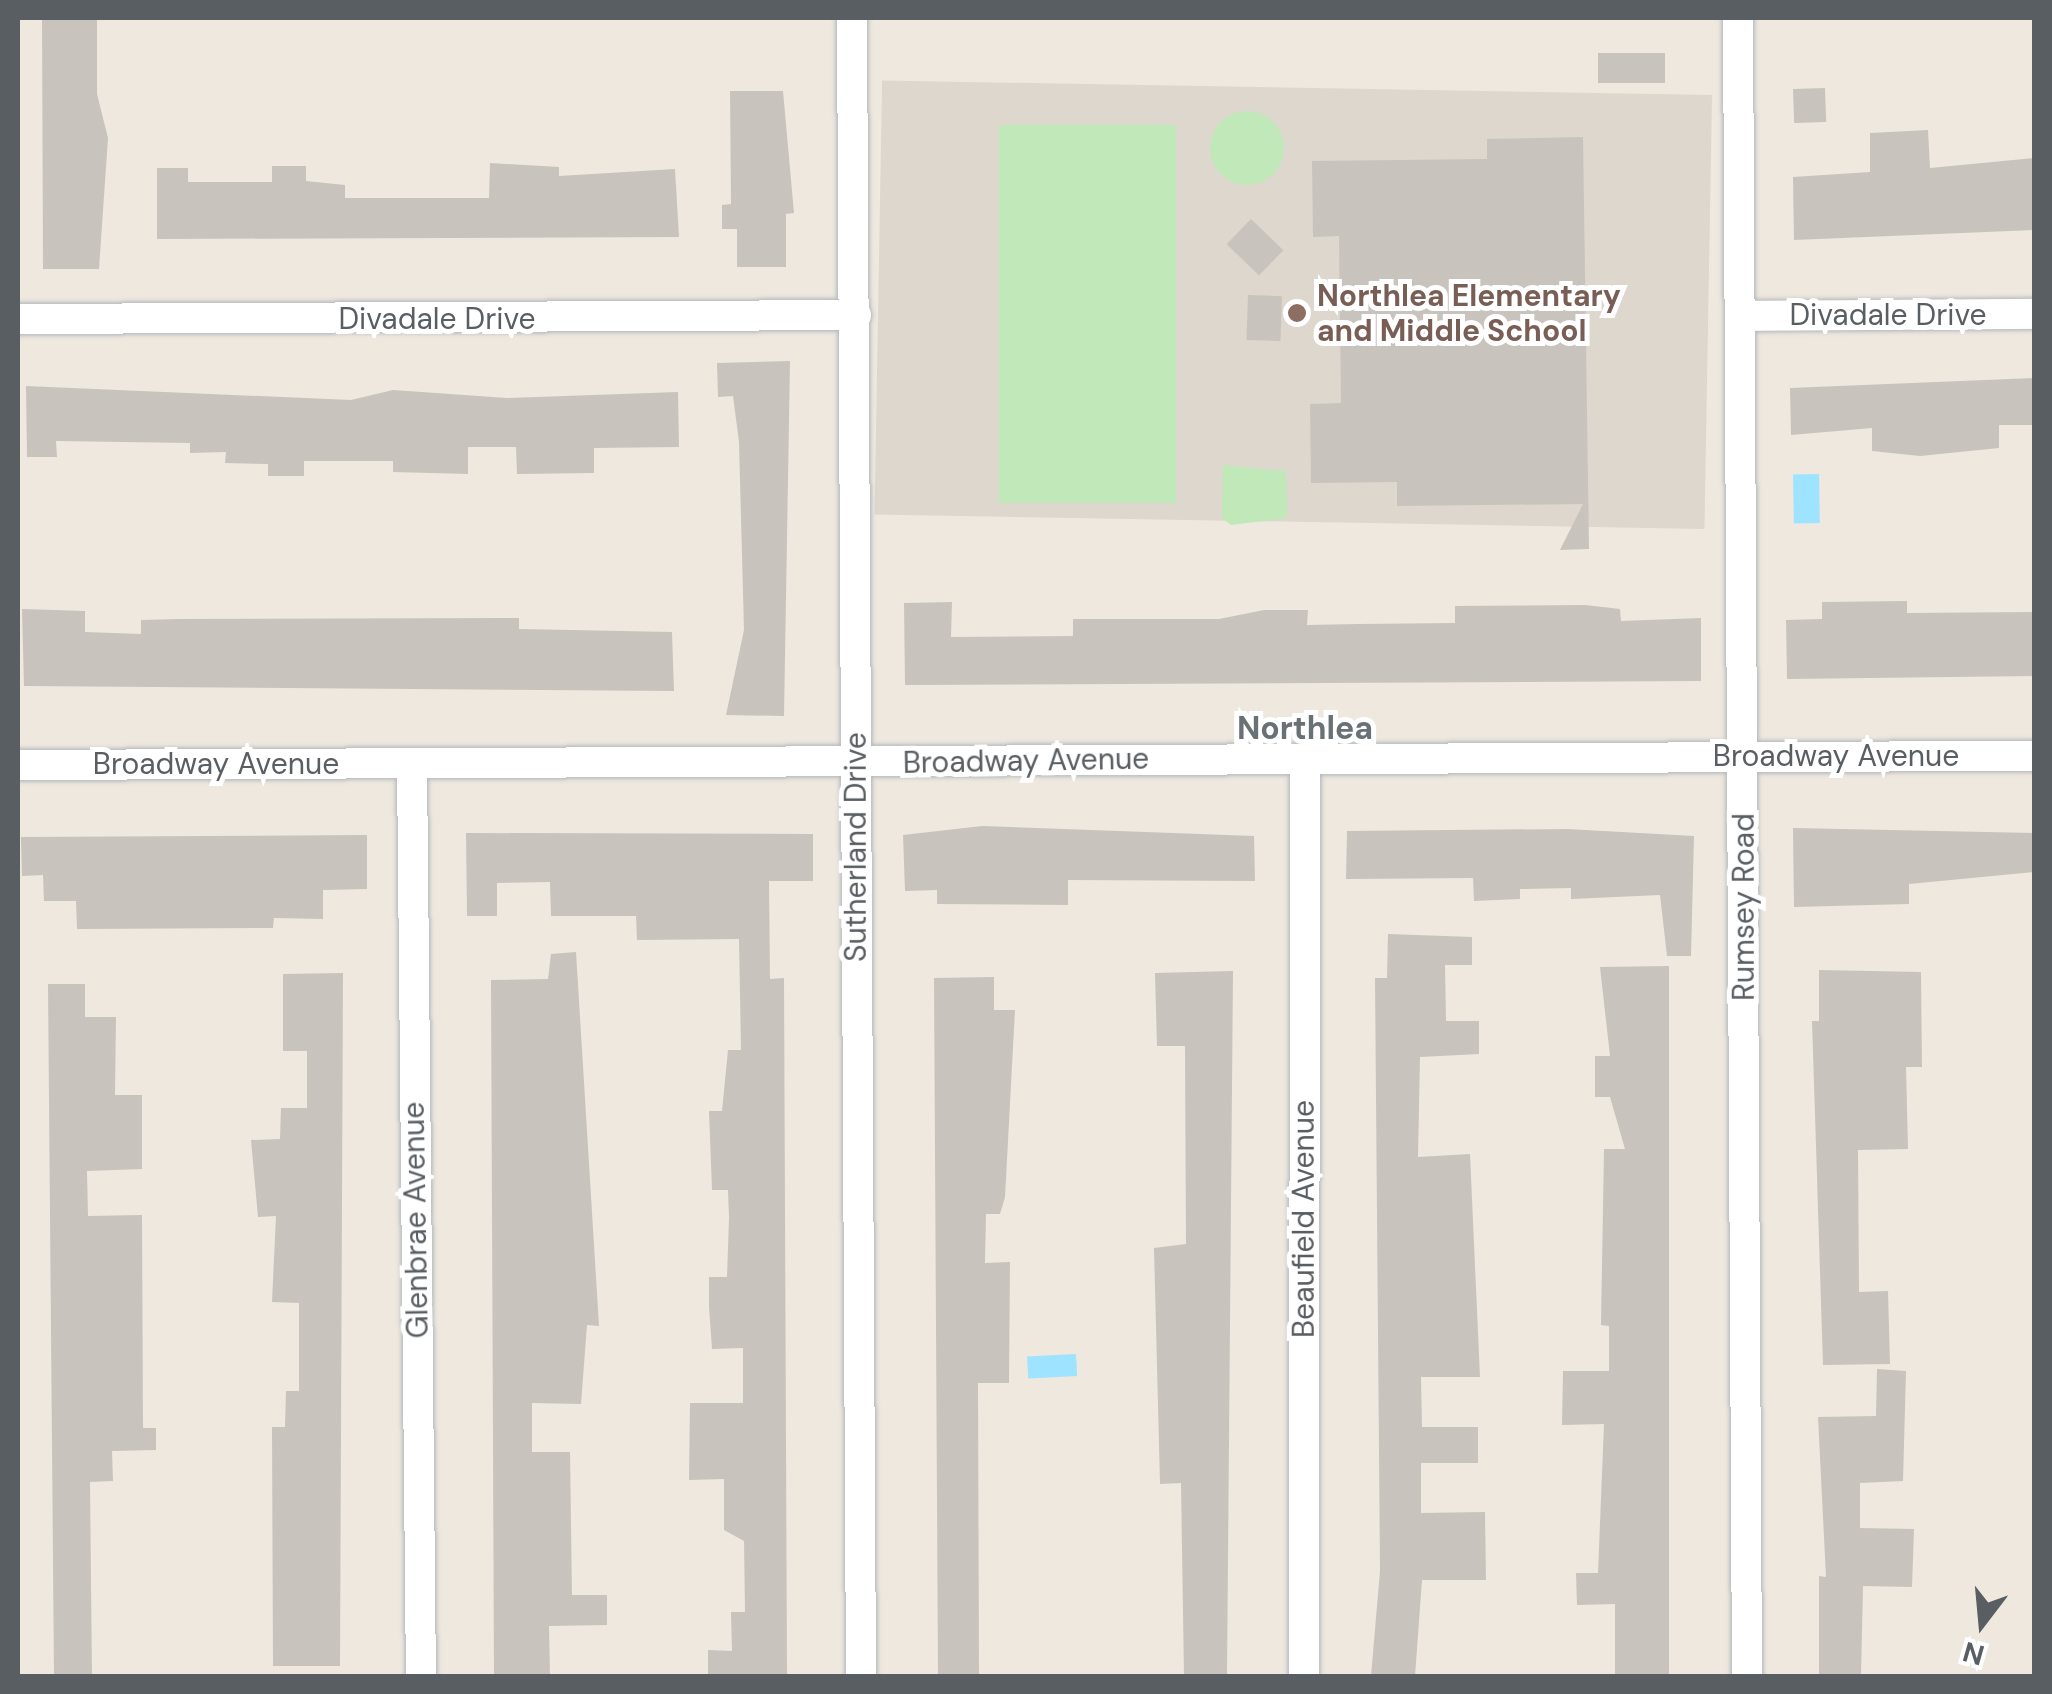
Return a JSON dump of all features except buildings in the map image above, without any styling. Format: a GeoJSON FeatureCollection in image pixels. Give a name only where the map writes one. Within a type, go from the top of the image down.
{"type":"FeatureCollection","features":[{"type":"Feature","properties":{"kind":"street","name":"Sutherland Drive"},"geometry":{"type":"LineString","coordinates":[[852,18],[860,1676]]}},
{"type":"Feature","properties":{"kind":"street","name":"Rumsey Road"},"geometry":{"type":"LineString","coordinates":[[1738,18],[1747,1676]]}},
{"type":"Feature","properties":{"kind":"street","name":"Divadale Drive"},"geometry":{"type":"LineString","coordinates":[[1740,316],[2034,314]]}},
{"type":"Feature","properties":{"kind":"street","name":"Divadale Drive"},"geometry":{"type":"LineString","coordinates":[[18,319],[856,315]]}},
{"type":"Feature","properties":{"kind":"street","name":"Broadway Avenue"},"geometry":{"type":"LineString","coordinates":[[18,765],[2034,756]]}},
{"type":"Feature","properties":{"kind":"street","name":"Beaufield Avenue"},"geometry":{"type":"LineString","coordinates":[[1304,1676],[1305,762]]}},
{"type":"Feature","properties":{"kind":"street","name":"Glenbrae Avenue"},"geometry":{"type":"LineString","coordinates":[[412,763],[420,1676]]}},
{"type":"Feature","properties":{"kind":"shaded area","name":"Northlea Elementary and Middle School"},"geometry":{"type":"Polygon","coordinates":[[[882,81],[1712,95],[1704,529],[875,514],[882,81]]]}},
{"type":"Feature","properties":{"kind":"green space"},"geometry":{"type":"Polygon","coordinates":[[[1247,111],[1261,113],[1273,122],[1282,134],[1282,162],[1273,174],[1261,183],[1247,185],[1233,183],[1221,174],[1212,162],[1210,148],[1212,134],[1221,122],[1233,113],[1247,111]]]}},
{"type":"Feature","properties":{"kind":"green space"},"geometry":{"type":"Polygon","coordinates":[[[999,125],[1176,125],[1176,503],[999,503],[999,125]]]}},
{"type":"Feature","properties":{"kind":"green space"},"geometry":{"type":"Polygon","coordinates":[[[1223,465],[1286,471],[1287,518],[1231,525],[1222,518],[1223,465]]]}},
{"type":"Feature","properties":{"kind":"water"},"geometry":{"type":"Polygon","coordinates":[[[1793,474],[1819,474],[1820,523],[1794,523],[1793,474]]]}},
{"type":"Feature","properties":{"kind":"water"},"geometry":{"type":"Polygon","coordinates":[[[1076,1354],[1077,1376],[1028,1379],[1027,1357],[1076,1354]]]}},
{"type":"Feature","properties":{"kind":"place","name":"Northlea Elementary and Middle School"},"geometry":{"type":"Point","coordinates":[1297,313]}},
{"type":"Feature","properties":{"kind":"district","name":"Northlea"},"geometry":{"type":"Point","coordinates":[1305,728]}}]}
